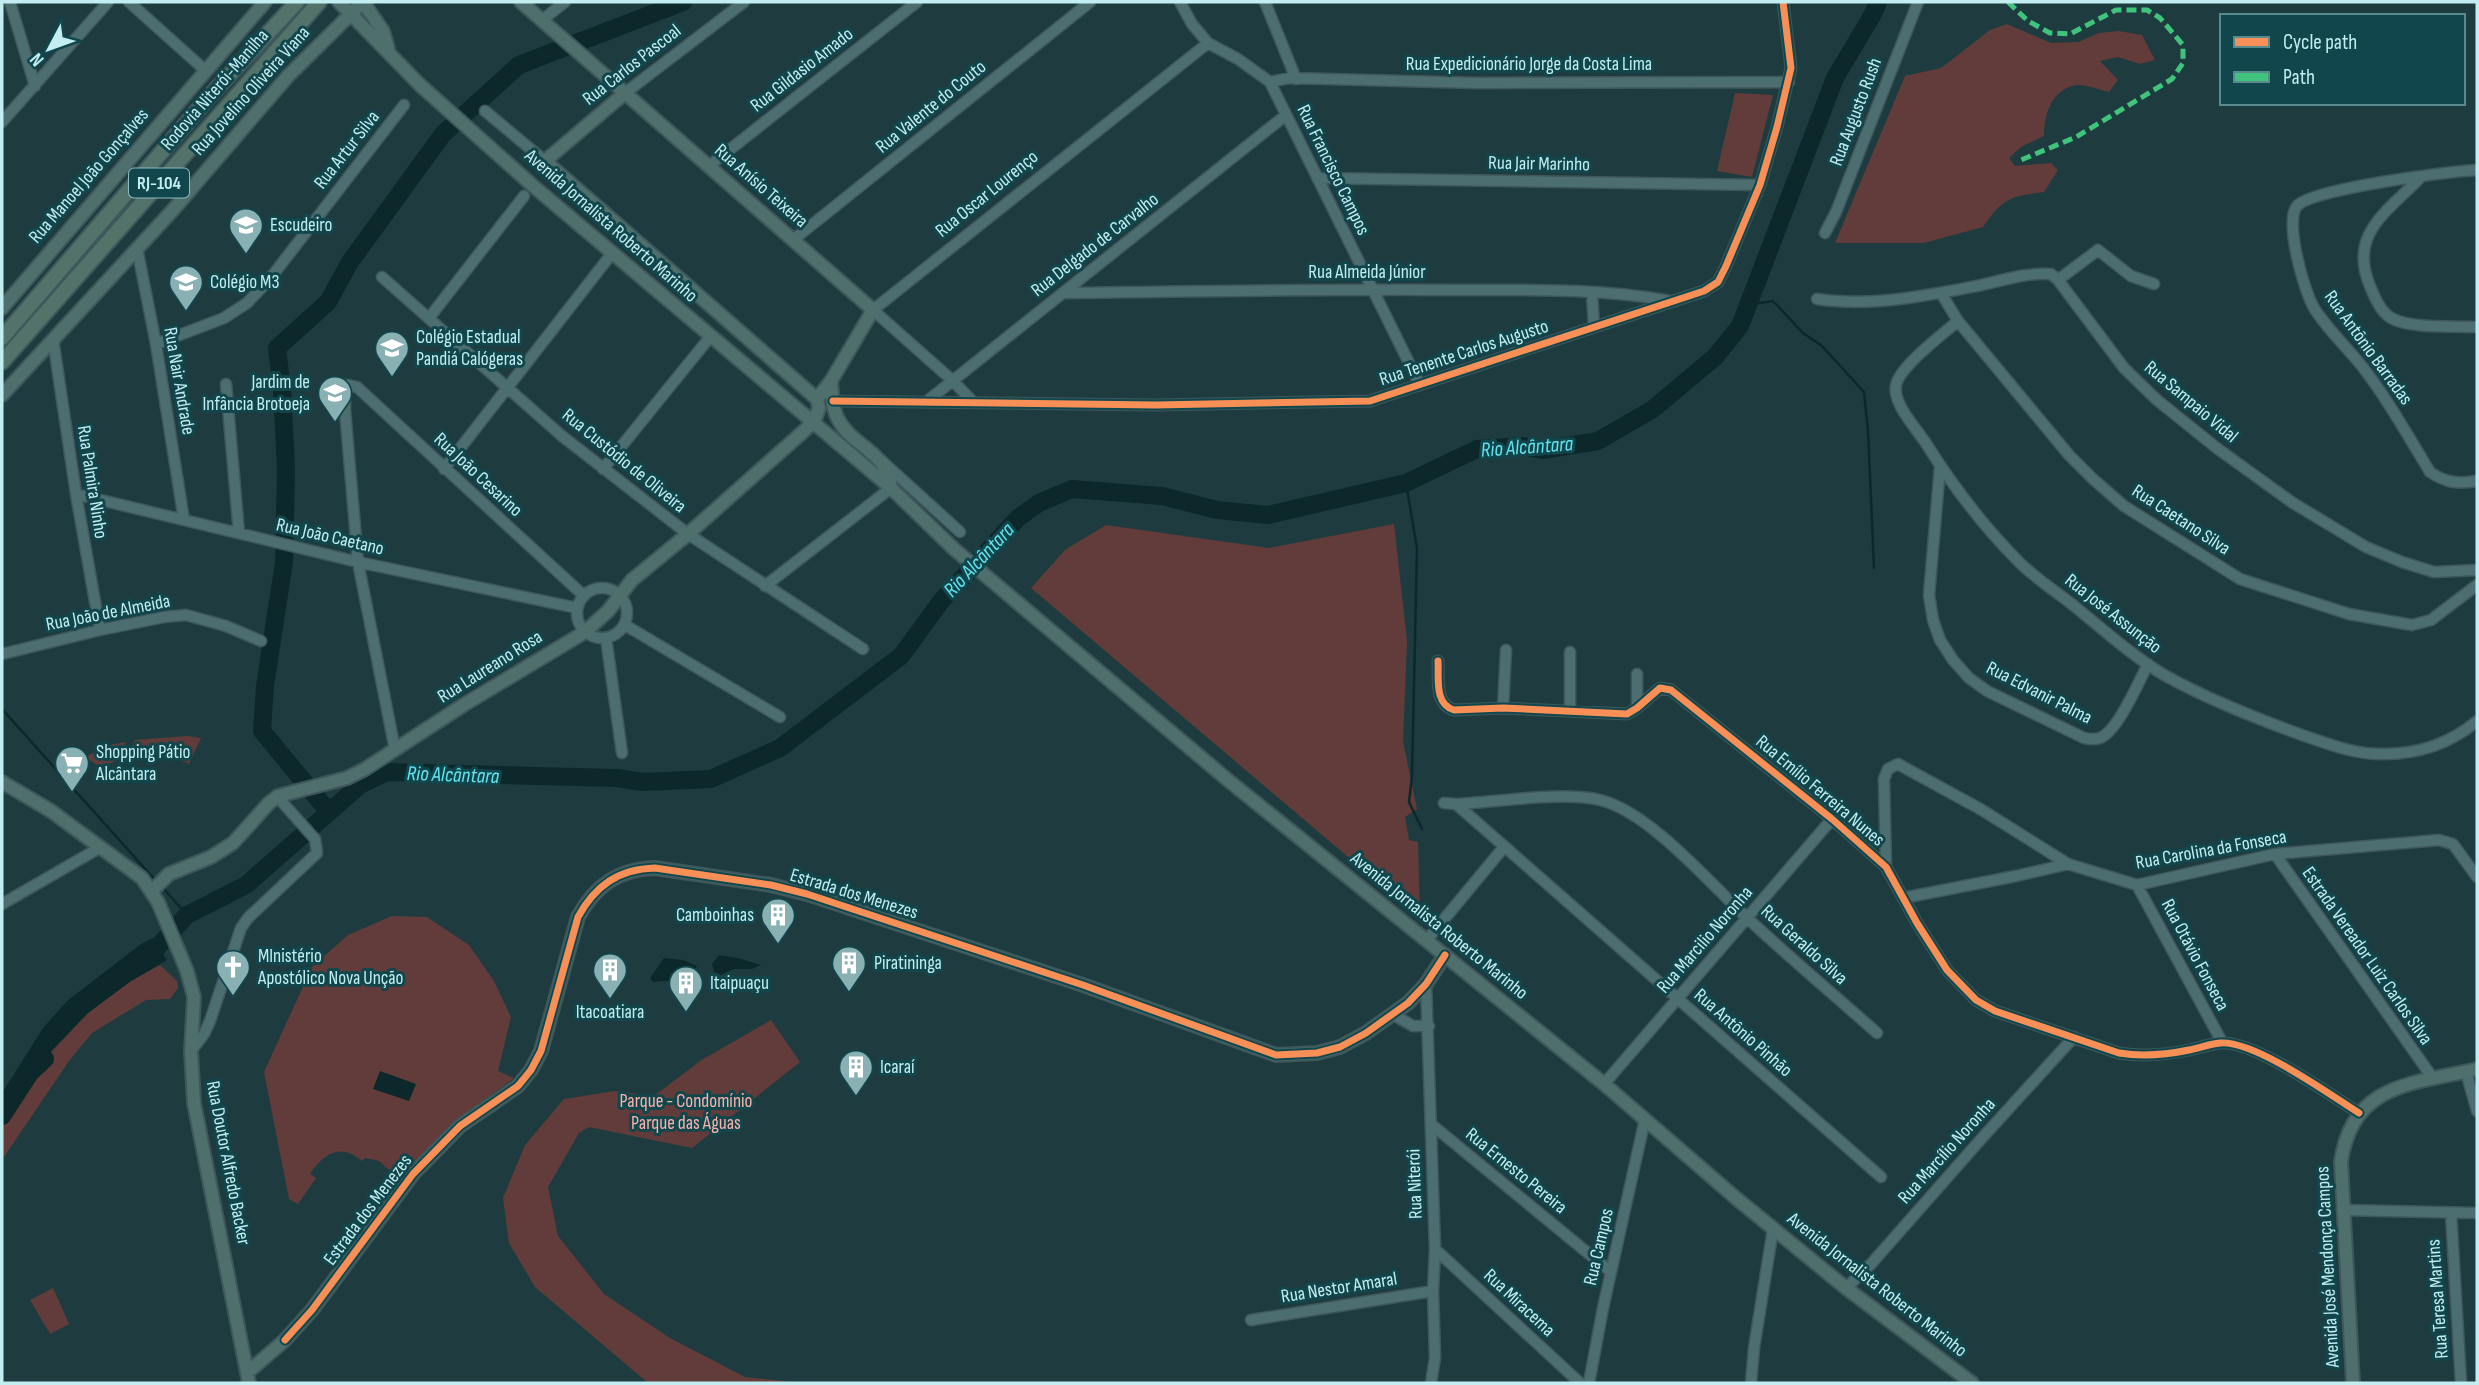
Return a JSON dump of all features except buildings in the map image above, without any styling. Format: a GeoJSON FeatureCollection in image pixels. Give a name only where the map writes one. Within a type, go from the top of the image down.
{"type":"FeatureCollection","features":[{"type":"Feature","properties":{"kind":"highway","name":"Rodovia Niterói-Manilha"},"geometry":{"type":"LineString","coordinates":[[2,338],[200,108],[297,2]]}},
{"type":"Feature","properties":{"kind":"highway","name":"Rodovia Niterói-Manilha"},"geometry":{"type":"LineString","coordinates":[[2,362],[318,3]]}},
{"type":"Feature","properties":{"kind":"main road","name":"Rua Manoel João Gonçalves"},"geometry":{"type":"LineString","coordinates":[[2,308],[265,2]]}},
{"type":"Feature","properties":{"kind":"main road","name":"Avenida Jornalista Roberto Marinho"},"geometry":{"type":"LineString","coordinates":[[339,2],[405,70],[447,108],[710,337],[891,488],[954,549],[1006,593],[1229,781],[1604,1084],[1773,1229],[1972,1383]]}},
{"type":"Feature","properties":{"kind":"main road","name":"Rua Jovelino Oliveira Viana"},"geometry":{"type":"LineString","coordinates":[[2,395],[137,248],[288,76],[363,2]]}},
{"type":"Feature","properties":{"kind":"main road"},"geometry":{"type":"LineString","coordinates":[[363,2],[383,31],[389,52]]}},
{"type":"Feature","properties":{"kind":"main road","name":"Rua Anísio Teixeira"},"geometry":{"type":"LineString","coordinates":[[521,2],[873,310]]}},
{"type":"Feature","properties":{"kind":"main road","name":"Rua Carlos Pascoal"},"geometry":{"type":"LineString","coordinates":[[544,161],[625,93]]}},
{"type":"Feature","properties":{"kind":"main road","name":"Avenida Jornalista Roberto Marinho"},"geometry":{"type":"LineString","coordinates":[[544,161],[817,399]]}},
{"type":"Feature","properties":{"kind":"main road","name":"Rua Oscar Lourenço"},"geometry":{"type":"LineString","coordinates":[[817,399],[831,381],[873,310]]}},
{"type":"Feature","properties":{"kind":"main road"},"geometry":{"type":"LineString","coordinates":[[710,337],[725,319]]}},
{"type":"Feature","properties":{"kind":"main road","name":"Avenida Jornalista Roberto Marinho"},"geometry":{"type":"LineString","coordinates":[[831,381],[837,418],[842,426],[879,458],[889,474],[891,488]]}},
{"type":"Feature","properties":{"kind":"main road"},"geometry":{"type":"LineString","coordinates":[[814,422],[819,408],[817,399]]}},
{"type":"Feature","properties":{"kind":"main road","name":"Rua Laureano Rosa"},"geometry":{"type":"LineString","coordinates":[[158,889],[233,843],[278,796],[346,778],[585,632],[608,611],[632,580],[814,422]]}},
{"type":"Feature","properties":{"kind":"main road","name":"Rua Doutor Alfredo Backer"},"geometry":{"type":"LineString","coordinates":[[2,782],[51,811],[158,889],[194,997],[191,1051],[194,1103],[247,1371]]}},
{"type":"Feature","properties":{"kind":"main road","name":"Estrada dos Menezes"},"geometry":{"type":"LineString","coordinates":[[247,1371],[285,1340],[312,1310],[413,1174],[460,1126],[478,1111],[518,1086],[531,1070],[541,1051],[578,917],[587,900],[602,884],[619,874],[638,868],[655,868],[771,885],[807,894],[1083,985],[1276,1055],[1303,1056],[1340,1047],[1394,1015],[1426,984],[1445,956]]}},
{"type":"Feature","properties":{"kind":"main road","name":"Avenida José Mendonça Campos"},"geometry":{"type":"LineString","coordinates":[[2353,1383],[2342,1210],[2342,1150],[2350,1127],[2359,1113],[2385,1093],[2432,1077],[2472,1071]]}},
{"type":"Feature","properties":{"kind":"street"},"geometry":{"type":"LineString","coordinates":[[10,2],[35,86]]}},
{"type":"Feature","properties":{"kind":"street"},"geometry":{"type":"LineString","coordinates":[[2,122],[108,2]]}},
{"type":"Feature","properties":{"kind":"street"},"geometry":{"type":"LineString","coordinates":[[129,2],[206,71]]}},
{"type":"Feature","properties":{"kind":"street"},"geometry":{"type":"LineString","coordinates":[[542,20],[565,2]]}},
{"type":"Feature","properties":{"kind":"street","name":"Rua Carlos Pascoal"},"geometry":{"type":"LineString","coordinates":[[625,93],[744,2]]}},
{"type":"Feature","properties":{"kind":"street","name":"Rua Gildasio Amado"},"geometry":{"type":"LineString","coordinates":[[709,166],[918,2]]}},
{"type":"Feature","properties":{"kind":"street","name":"Rua Valente do Couto"},"geometry":{"type":"LineString","coordinates":[[793,240],[1090,2]]}},
{"type":"Feature","properties":{"kind":"street","name":"Rua Francisco Campos"},"geometry":{"type":"LineString","coordinates":[[1180,2],[1192,24],[1208,43],[1238,59],[1270,82],[1420,385]]}},
{"type":"Feature","properties":{"kind":"street","name":"Rua Francisco Campos"},"geometry":{"type":"LineString","coordinates":[[1265,2],[1296,79]]}},
{"type":"Feature","properties":{"kind":"street","name":"Rua Tenente Carlos Augusto"},"geometry":{"type":"LineString","coordinates":[[833,401],[1156,405],[1370,401],[1704,291],[1718,282],[1760,185],[1789,82],[1791,68],[1783,2]]}},
{"type":"Feature","properties":{"kind":"street","name":"Rua Augusto Rush"},"geometry":{"type":"LineString","coordinates":[[1825,233],[1836,212],[1918,2]]}},
{"type":"Feature","properties":{"kind":"street","name":"Rua Oscar Lourenço"},"geometry":{"type":"LineString","coordinates":[[873,310],[1208,43]]}},
{"type":"Feature","properties":{"kind":"street","name":"Rua Expedicionário Jorge da Costa Lima"},"geometry":{"type":"LineString","coordinates":[[1270,82],[1296,79],[1478,83],[1789,82]]}},
{"type":"Feature","properties":{"kind":"street","name":"Rua Artur Silva"},"geometry":{"type":"LineString","coordinates":[[156,344],[224,318],[247,303],[268,280],[404,105]]}},
{"type":"Feature","properties":{"kind":"street","name":"Avenida Jornalista Roberto Marinho"},"geometry":{"type":"LineString","coordinates":[[485,111],[544,161]]}},
{"type":"Feature","properties":{"kind":"street","name":"Rua Delgado de Carvalho"},"geometry":{"type":"LineString","coordinates":[[926,402],[1286,115]]}},
{"type":"Feature","properties":{"kind":"street","name":"Rua Antônio Barradas"},"geometry":{"type":"LineString","coordinates":[[2477,170],[2452,171],[2362,186],[2308,198],[2300,202],[2294,210],[2296,245],[2303,283],[2313,307],[2369,376],[2430,472],[2444,482],[2460,484],[2477,481]]}},
{"type":"Feature","properties":{"kind":"street","name":"Rua Jair Marinho"},"geometry":{"type":"LineString","coordinates":[[1317,178],[1760,185]]}},
{"type":"Feature","properties":{"kind":"street"},"geometry":{"type":"LineString","coordinates":[[2420,178],[2378,219],[2368,234],[2362,268],[2377,304],[2389,317],[2402,322],[2477,327]]}},
{"type":"Feature","properties":{"kind":"street"},"geometry":{"type":"LineString","coordinates":[[429,318],[524,196]]}},
{"type":"Feature","properties":{"kind":"street","name":"Rua Nair Andrade"},"geometry":{"type":"LineString","coordinates":[[137,248],[156,344],[184,520]]}},
{"type":"Feature","properties":{"kind":"street"},"geometry":{"type":"LineString","coordinates":[[1817,299],[1867,302],[1941,293],[2034,274],[2051,274],[2058,279],[2098,250],[2131,276],[2154,284]]}},
{"type":"Feature","properties":{"kind":"street"},"geometry":{"type":"LineString","coordinates":[[444,469],[613,252]]}},
{"type":"Feature","properties":{"kind":"street","name":"Rua Custódio de Oliveira"},"geometry":{"type":"LineString","coordinates":[[382,277],[603,469],[688,534],[863,649]]}},
{"type":"Feature","properties":{"kind":"street","name":"Rua Sampaio Vidal"},"geometry":{"type":"LineString","coordinates":[[2058,279],[2124,368],[2157,400],[2218,449],[2293,503],[2366,547],[2402,562],[2434,572],[2477,570]]}},
{"type":"Feature","properties":{"kind":"street","name":"Rua Almeida Júnior"},"geometry":{"type":"LineString","coordinates":[[1063,293],[1372,289],[1592,293],[1671,301]]}},
{"type":"Feature","properties":{"kind":"street"},"geometry":{"type":"LineString","coordinates":[[1592,293],[1594,327]]}},
{"type":"Feature","properties":{"kind":"street","name":"Rua Caetano Silva"},"geometry":{"type":"LineString","coordinates":[[1941,293],[1958,321],[2069,455],[2093,479],[2124,506],[2239,579],[2349,614],[2412,625],[2431,620],[2477,585]]}},
{"type":"Feature","properties":{"kind":"street","name":"Rua Anísio Teixeira"},"geometry":{"type":"LineString","coordinates":[[873,310],[974,402]]}},
{"type":"Feature","properties":{"kind":"street","name":"Rua José Assunção"},"geometry":{"type":"LineString","coordinates":[[1958,321],[1902,372],[1896,383],[1896,391],[1907,418],[1940,467],[2020,563],[2148,664],[2164,675],[2245,715],[2359,752],[2393,754],[2425,749],[2463,733],[2477,721]]}},
{"type":"Feature","properties":{"kind":"street"},"geometry":{"type":"LineString","coordinates":[[603,469],[710,337]]}},
{"type":"Feature","properties":{"kind":"street","name":"Rua Palmira Ninho"},"geometry":{"type":"LineString","coordinates":[[53,340],[100,630]]}},
{"type":"Feature","properties":{"kind":"street"},"geometry":{"type":"LineString","coordinates":[[226,384],[239,533]]}},
{"type":"Feature","properties":{"kind":"street","name":"Rua João Cesarino"},"geometry":{"type":"LineString","coordinates":[[358,562],[345,410],[348,385],[357,387],[583,595]]}},
{"type":"Feature","properties":{"kind":"street","name":"Avenida Jornalista Roberto Marinho"},"geometry":{"type":"LineString","coordinates":[[879,458],[960,532]]}},
{"type":"Feature","properties":{"kind":"street","name":"Rua Edvanir Palma"},"geometry":{"type":"LineString","coordinates":[[1940,467],[1929,596],[1940,640],[1953,660],[1969,677],[1999,697],[2084,738],[2096,740],[2109,732],[2116,722],[2148,664]]}},
{"type":"Feature","properties":{"kind":"street"},"geometry":{"type":"LineString","coordinates":[[765,586],[891,488]]}},
{"type":"Feature","properties":{"kind":"street","name":"Rua João Caetano"},"geometry":{"type":"LineString","coordinates":[[76,495],[358,562],[577,608]]}},
{"type":"Feature","properties":{"kind":"street"},"geometry":{"type":"LineString","coordinates":[[358,562],[395,750]]}},
{"type":"Feature","properties":{"kind":"street"},"geometry":{"type":"LineString","coordinates":[[599,587],[609,588],[621,595],[627,605],[628,615],[625,625],[616,635],[606,638],[593,637],[585,632],[577,617],[577,608],[583,595],[599,587]]}},
{"type":"Feature","properties":{"kind":"street","name":"Rua João de Almeida"},"geometry":{"type":"LineString","coordinates":[[2,654],[100,630],[186,615],[226,626],[261,641]]}},
{"type":"Feature","properties":{"kind":"street"},"geometry":{"type":"LineString","coordinates":[[625,625],[779,717]]}},
{"type":"Feature","properties":{"kind":"street"},"geometry":{"type":"LineString","coordinates":[[606,638],[622,753]]}},
{"type":"Feature","properties":{"kind":"street"},"geometry":{"type":"LineString","coordinates":[[1503,708],[1506,650]]}},
{"type":"Feature","properties":{"kind":"street"},"geometry":{"type":"LineString","coordinates":[[1570,652],[1570,711]]}},
{"type":"Feature","properties":{"kind":"street","name":"Rua Emílio Ferreira Nunes"},"geometry":{"type":"LineString","coordinates":[[1438,661],[1439,694],[1449,709],[1503,708],[1627,714],[1660,688],[1671,690],[1832,819],[1886,867],[1948,970],[1976,1000],[1995,1011],[2119,1053],[2161,1055],[2222,1042]]}},
{"type":"Feature","properties":{"kind":"street"},"geometry":{"type":"LineString","coordinates":[[1637,674],[1637,708]]}},
{"type":"Feature","properties":{"kind":"street"},"geometry":{"type":"LineString","coordinates":[[1886,867],[1884,779],[1888,769],[1898,764],[1982,810],[2068,864]]}},
{"type":"Feature","properties":{"kind":"street","name":"Rua Geraldo Silva"},"geometry":{"type":"LineString","coordinates":[[1444,803],[1576,796],[1601,800],[1626,809],[1648,824],[1747,918],[1877,1033]]}},
{"type":"Feature","properties":{"kind":"street"},"geometry":{"type":"LineString","coordinates":[[191,1051],[210,1021],[241,928],[248,918],[317,853],[315,839],[282,802]]}},
{"type":"Feature","properties":{"kind":"street","name":"Rua Antônio Pinhão"},"geometry":{"type":"LineString","coordinates":[[1457,804],[1881,1177]]}},
{"type":"Feature","properties":{"kind":"street","name":"Rua Marcilio Noronha"},"geometry":{"type":"LineString","coordinates":[[1604,1084],[1832,819]]}},
{"type":"Feature","properties":{"kind":"street","name":"Rua Carolina da Fonseca"},"geometry":{"type":"LineString","coordinates":[[1903,898],[2068,864],[2137,885],[2274,854],[2446,841],[2458,850],[2477,877]]}},
{"type":"Feature","properties":{"kind":"street"},"geometry":{"type":"LineString","coordinates":[[2,904],[101,847]]}},
{"type":"Feature","properties":{"kind":"street"},"geometry":{"type":"LineString","coordinates":[[1426,941],[1504,847]]}},
{"type":"Feature","properties":{"kind":"street","name":"Estrada Vereador Luiz Carlos Silva"},"geometry":{"type":"LineString","coordinates":[[2274,854],[2432,1077]]}},
{"type":"Feature","properties":{"kind":"street","name":"Rua Otávio Fonseca"},"geometry":{"type":"LineString","coordinates":[[2137,885],[2222,1042]]}},
{"type":"Feature","properties":{"kind":"street","name":"Rua Niterói"},"geometry":{"type":"LineString","coordinates":[[1426,984],[1435,1249],[1435,1358],[1432,1383]]}},
{"type":"Feature","properties":{"kind":"street"},"geometry":{"type":"LineString","coordinates":[[1394,1015],[1413,1026],[1429,1026]]}},
{"type":"Feature","properties":{"kind":"street","name":"Rua Marcílio Noronha"},"geometry":{"type":"LineString","coordinates":[[1846,1288],[1871,1264],[2074,1037]]}},
{"type":"Feature","properties":{"kind":"street"},"geometry":{"type":"LineString","coordinates":[[2222,1042],[2242,1047],[2287,1068],[2359,1113]]}},
{"type":"Feature","properties":{"kind":"street"},"geometry":{"type":"LineString","coordinates":[[2472,1071],[2477,1111]]}},
{"type":"Feature","properties":{"kind":"street","name":"Rua Campos"},"geometry":{"type":"LineString","coordinates":[[1589,1383],[1646,1119]]}},
{"type":"Feature","properties":{"kind":"street","name":"Rua Ernesto Pereira"},"geometry":{"type":"LineString","coordinates":[[1431,1124],[1611,1272]]}},
{"type":"Feature","properties":{"kind":"street"},"geometry":{"type":"LineString","coordinates":[[2342,1210],[2477,1213]]}},
{"type":"Feature","properties":{"kind":"street","name":"Rua Teresa Martins"},"geometry":{"type":"LineString","coordinates":[[2451,1213],[2461,1383]]}},
{"type":"Feature","properties":{"kind":"street"},"geometry":{"type":"LineString","coordinates":[[1751,1383],[1773,1229]]}},
{"type":"Feature","properties":{"kind":"street","name":"Rua Miracema"},"geometry":{"type":"LineString","coordinates":[[1435,1249],[1580,1383]]}},
{"type":"Feature","properties":{"kind":"street","name":"Rua Nestor Amaral"},"geometry":{"type":"LineString","coordinates":[[1251,1320],[1433,1291]]}},
{"type":"Feature","properties":{"kind":"green space"},"geometry":{"type":"Polygon","coordinates":[[[2007,24],[2051,43],[2079,42],[2099,33],[2119,31],[2142,35],[2155,60],[2140,64],[2118,57],[2100,61],[2118,80],[2109,92],[2076,85],[2060,92],[2051,104],[2045,120],[2044,136],[2021,147],[2009,158],[2015,166],[2051,163],[2058,170],[2044,192],[2015,197],[2002,204],[1983,227],[1924,243],[1835,243],[1905,76],[1941,68],[1990,30],[2007,24]]]}},
{"type":"Feature","properties":{"kind":"green space"},"geometry":{"type":"Polygon","coordinates":[[[1735,93],[1773,95],[1752,177],[1717,171],[1735,93]]]}},
{"type":"Feature","properties":{"kind":"green space"},"geometry":{"type":"Polygon","coordinates":[[[1394,524],[1407,641],[1403,741],[1417,809],[1405,817],[1409,840],[1418,842],[1420,918],[1031,588],[1065,550],[1106,525],[1269,548],[1394,524]]]}},
{"type":"Feature","properties":{"kind":"green space"},"geometry":{"type":"Polygon","coordinates":[[[187,736],[201,738],[189,764],[153,751],[130,753],[135,740],[187,736]]]}},
{"type":"Feature","properties":{"kind":"green space"},"geometry":{"type":"Polygon","coordinates":[[[125,742],[120,757],[108,764],[97,765],[85,757],[110,745],[125,742]]]}},
{"type":"Feature","properties":{"kind":"green space"},"geometry":{"type":"Polygon","coordinates":[[[392,916],[427,917],[469,945],[494,981],[511,1017],[498,1071],[514,1078],[449,1126],[397,1177],[379,1161],[365,1158],[362,1161],[354,1155],[339,1151],[326,1156],[310,1174],[316,1178],[298,1204],[289,1199],[264,1072],[312,967],[348,935],[392,916]]]}},
{"type":"Feature","properties":{"kind":"green space"},"geometry":{"type":"Polygon","coordinates":[[[160,965],[177,981],[178,988],[170,999],[146,1000],[92,1033],[69,1061],[4,1157],[2,1118],[39,1065],[88,1013],[131,981],[160,965]]]}},
{"type":"Feature","properties":{"kind":"green space","name":"Parque - Condomínio Parque das Águas"},"geometry":{"type":"Polygon","coordinates":[[[771,1020],[800,1062],[692,1148],[589,1127],[579,1133],[548,1187],[558,1236],[604,1294],[670,1338],[745,1377],[803,1383],[648,1383],[535,1287],[509,1243],[503,1198],[525,1145],[564,1099],[615,1091],[654,1096],[700,1061],[771,1020]]]}},
{"type":"Feature","properties":{"kind":"green space"},"geometry":{"type":"Polygon","coordinates":[[[53,1288],[69,1324],[50,1334],[30,1300],[53,1288]]]}},
{"type":"Feature","properties":{"kind":"water"},"geometry":{"type":"Polygon","coordinates":[[[153,938],[167,960],[131,981],[88,1013],[30,1073],[2,1116],[2,1093],[43,1028],[67,1001],[141,944],[153,938]]]}},
{"type":"Feature","properties":{"kind":"water"},"geometry":{"type":"Polygon","coordinates":[[[719,955],[761,965],[752,969],[734,969],[721,975],[714,972],[712,964],[719,955]]]}},
{"type":"Feature","properties":{"kind":"water"},"geometry":{"type":"Polygon","coordinates":[[[664,958],[683,960],[697,966],[689,979],[653,982],[650,978],[664,958]]]}},
{"type":"Feature","properties":{"kind":"water"},"geometry":{"type":"Polygon","coordinates":[[[380,1071],[416,1084],[409,1101],[373,1089],[380,1071]]]}},
{"type":"Feature","properties":{"kind":"waterway"},"geometry":{"type":"LineString","coordinates":[[328,811],[262,731],[265,686],[284,562],[286,469],[277,348],[328,302],[350,262],[443,134],[519,65],[683,2]]}},
{"type":"Feature","properties":{"kind":"waterway","name":"Rio Alcântara"},"geometry":{"type":"LineString","coordinates":[[142,964],[187,915],[246,885],[360,785],[387,772],[617,778],[643,782],[711,779],[780,748],[901,656],[942,600],[1018,518],[1039,503],[1072,489],[1162,496],[1217,510],[1268,515],[1406,483],[1477,449],[1523,446],[1542,450],[1598,441],[1653,409],[1715,357],[1740,326],[1835,78],[1878,2]]}},
{"type":"Feature","properties":{"kind":"waterway"},"geometry":{"type":"LineString","coordinates":[[1748,305],[1773,301],[1803,333],[1822,346],[1864,392],[1874,568]]}},
{"type":"Feature","properties":{"kind":"waterway"},"geometry":{"type":"LineString","coordinates":[[1406,483],[1417,548],[1412,776],[1409,802],[1422,829]]}},
{"type":"Feature","properties":{"kind":"waterway"},"geometry":{"type":"LineString","coordinates":[[2,709],[156,881]]}},
{"type":"Feature","properties":{"kind":"waterway"},"geometry":{"type":"LineString","coordinates":[[163,888],[187,915]]}},
{"type":"Feature","properties":{"kind":"waterway","name":"Rio Alcântara"},"geometry":{"type":"LineString","coordinates":[[2,1116],[30,1073],[45,1059]]}},
{"type":"Feature","properties":{"kind":"marked path"},"geometry":{"type":"LineString","coordinates":[[2008,2],[2028,21],[2050,33],[2070,34],[2116,10],[2147,10],[2160,18],[2183,45],[2183,63],[2172,79],[2076,137],[2021,160]]}},
{"type":"Feature","properties":{"kind":"cycle path"},"geometry":{"type":"LineString","coordinates":[[833,401],[1156,405],[1370,401],[1704,291],[1718,282],[1726,266],[1760,185],[1777,127],[1791,68],[1783,2]]}},
{"type":"Feature","properties":{"kind":"cycle path"},"geometry":{"type":"LineString","coordinates":[[1438,661],[1440,696],[1443,702],[1454,710],[1503,708],[1627,714],[1660,688],[1671,690],[1832,819],[1886,867],[1947,970],[1976,1000],[1995,1011],[2119,1053],[2154,1055],[2220,1043],[2235,1044],[2291,1070],[2359,1113]]}},
{"type":"Feature","properties":{"kind":"cycle path"},"geometry":{"type":"LineString","coordinates":[[285,1340],[312,1310],[413,1174],[460,1126],[518,1086],[531,1070],[541,1051],[578,917],[600,888],[630,872],[655,868],[771,885],[807,894],[1083,985],[1276,1055],[1317,1053],[1340,1047],[1366,1033],[1408,1003],[1426,984],[1445,955]]}},
{"type":"Feature","properties":{"kind":"place","name":"Escudeiro"},"geometry":{"type":"Point","coordinates":[246,255]}},
{"type":"Feature","properties":{"kind":"place","name":"Colégio M3"},"geometry":{"type":"Point","coordinates":[186,312]}},
{"type":"Feature","properties":{"kind":"place","name":"Colégio Estadual Pandiá Calógeras"},"geometry":{"type":"Point","coordinates":[392,378]}},
{"type":"Feature","properties":{"kind":"place","name":"Jardim de Infância Brotoeja"},"geometry":{"type":"Point","coordinates":[335,423]}},
{"type":"Feature","properties":{"kind":"place","name":"Shopping Pátio Alcântara"},"geometry":{"type":"Point","coordinates":[72,793]}},
{"type":"Feature","properties":{"kind":"place","name":"Camboinhas"},"geometry":{"type":"Point","coordinates":[778,945]}},
{"type":"Feature","properties":{"kind":"place","name":"Piratininga"},"geometry":{"type":"Point","coordinates":[849,993]}},
{"type":"Feature","properties":{"kind":"place","name":"MInistério Apostólico Nova Unção"},"geometry":{"type":"Point","coordinates":[233,997]}},
{"type":"Feature","properties":{"kind":"place","name":"Itacoatiara"},"geometry":{"type":"Point","coordinates":[610,1000]}},
{"type":"Feature","properties":{"kind":"place","name":"Itaipuaçu"},"geometry":{"type":"Point","coordinates":[686,1013]}},
{"type":"Feature","properties":{"kind":"place","name":"Icaraí"},"geometry":{"type":"Point","coordinates":[856,1097]}}]}
